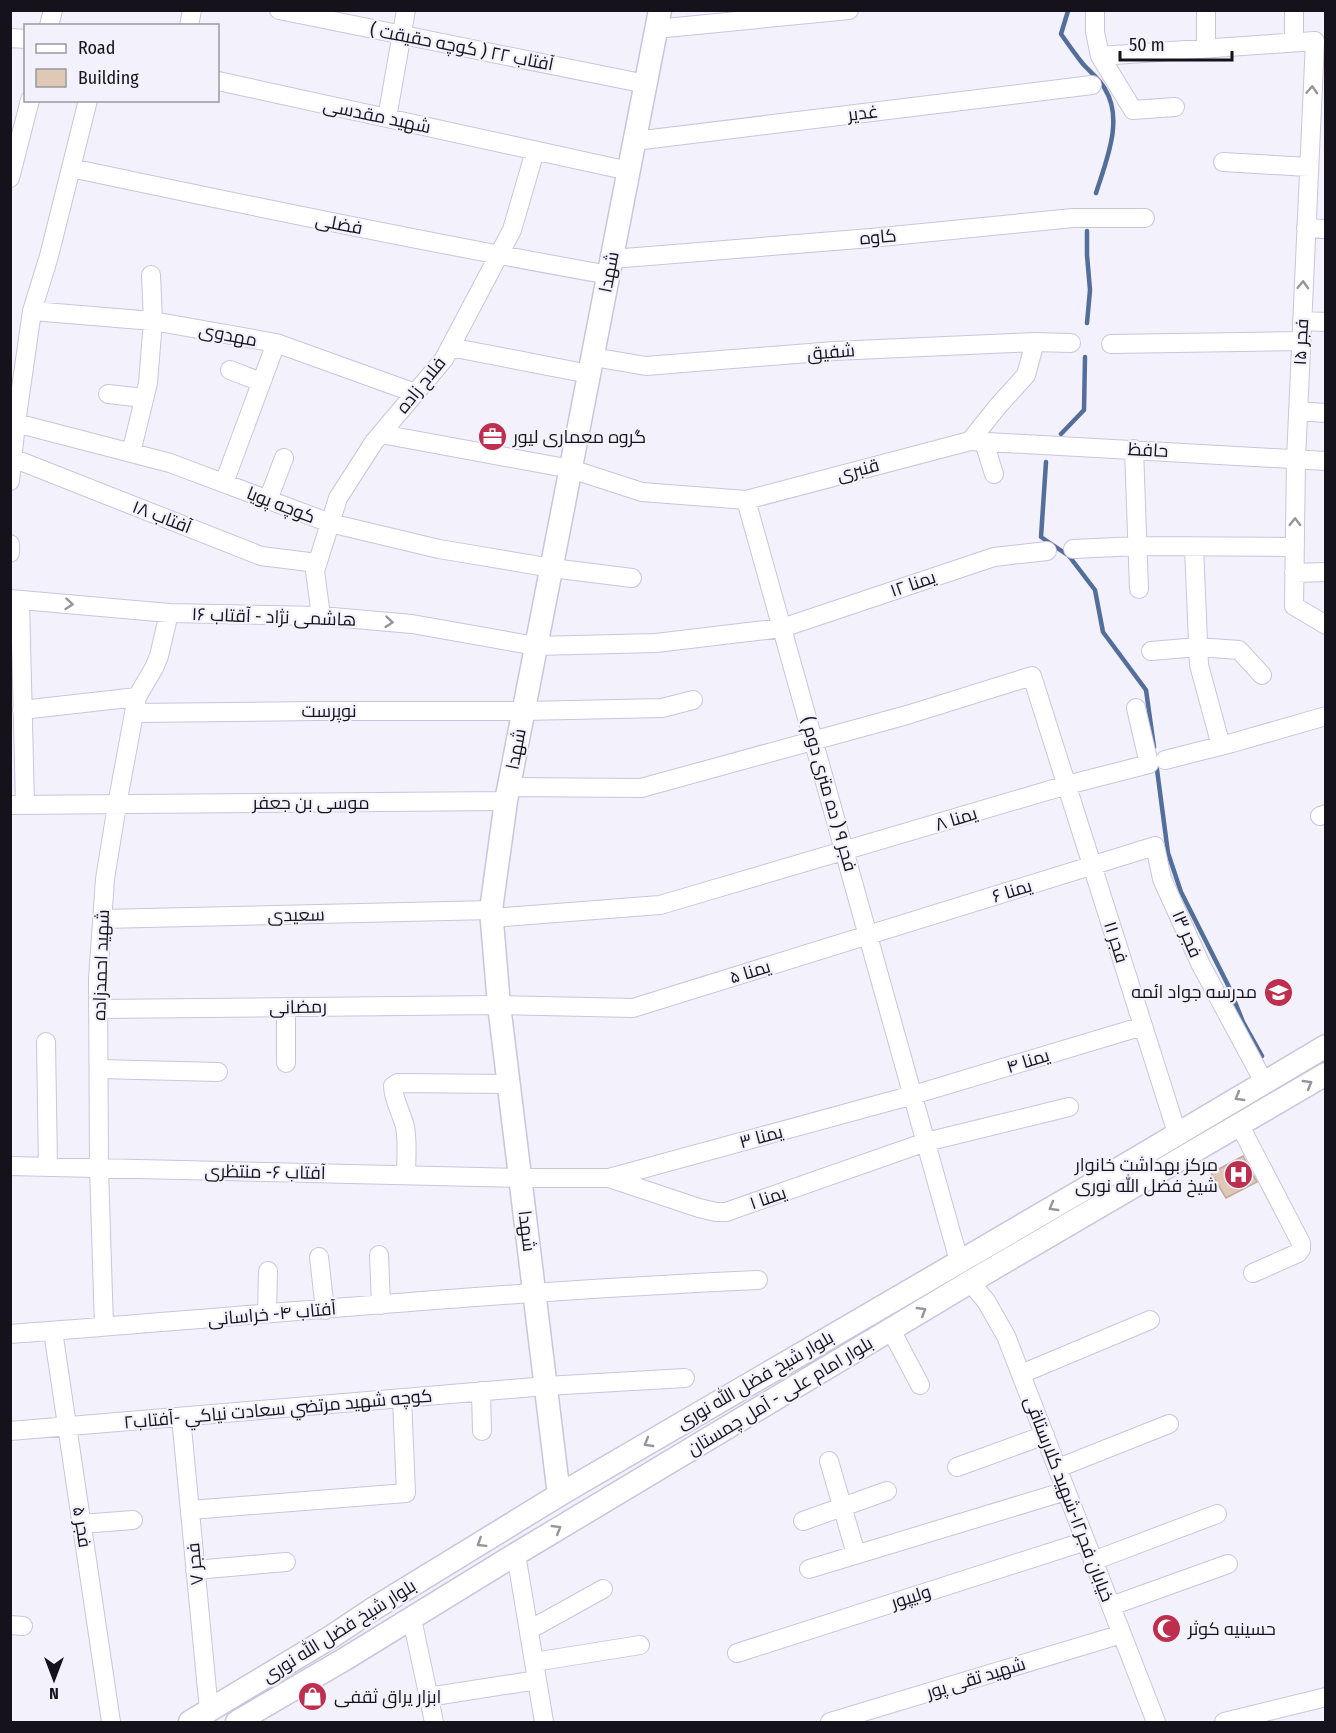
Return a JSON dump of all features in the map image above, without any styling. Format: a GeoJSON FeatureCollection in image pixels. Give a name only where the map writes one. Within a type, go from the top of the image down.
{"type":"FeatureCollection","features":[{"type":"Feature","properties":{"kind":"main road","name":"شهدا"},"geometry":{"type":"LineString","coordinates":[[559,1495],[508,1084],[491,914],[508,794],[658,20]]}},
{"type":"Feature","properties":{"kind":"main road","name":"بلوار شیخ فضل الله نوری"},"geometry":{"type":"LineString","coordinates":[[200,1716],[332,1637],[373,1609],[559,1495],[1106,1177],[1326,1046]]}},
{"type":"Feature","properties":{"kind":"main road","name":"بلوار امام علی - آمل چمستان"},"geometry":{"type":"LineString","coordinates":[[237,1722],[388,1634],[516,1554],[970,1282],[1326,1074]]}},
{"type":"Feature","properties":{"kind":"main road"},"geometry":{"type":"LineString","coordinates":[[1106,1177],[1119,1196]]}},
{"type":"Feature","properties":{"kind":"main road"},"geometry":{"type":"LineString","coordinates":[[866,1345],[857,1344],[854,1336],[899,1309],[910,1289]]}},
{"type":"Feature","properties":{"kind":"main road"},"geometry":{"type":"LineString","coordinates":[[789,1390],[799,1375],[834,1357],[838,1350],[834,1344],[819,1343]]}},
{"type":"Feature","properties":{"kind":"main road"},"geometry":{"type":"LineString","coordinates":[[373,1609],[374,1626],[388,1634]]}},
{"type":"Feature","properties":{"kind":"main road"},"geometry":{"type":"LineString","coordinates":[[332,1637],[344,1644],[345,1659]]}},
{"type":"Feature","properties":{"kind":"street","name":"آفتاب ۲۲ ( کوچه حقیقت )"},"geometry":{"type":"LineString","coordinates":[[279,10],[646,84]]}},
{"type":"Feature","properties":{"kind":"street"},"geometry":{"type":"LineString","coordinates":[[387,118],[406,10]]}},
{"type":"Feature","properties":{"kind":"street"},"geometry":{"type":"LineString","coordinates":[[658,20],[849,10]]}},
{"type":"Feature","properties":{"kind":"street"},"geometry":{"type":"LineString","coordinates":[[1095,10],[1095,32],[1100,56],[1133,110],[1175,107]]}},
{"type":"Feature","properties":{"kind":"street"},"geometry":{"type":"LineString","coordinates":[[1206,10],[1206,48]]}},
{"type":"Feature","properties":{"kind":"street"},"geometry":{"type":"LineString","coordinates":[[1100,56],[1294,42],[1294,10]]}},
{"type":"Feature","properties":{"kind":"street","name":"فجر ۱۵"},"geometry":{"type":"LineString","coordinates":[[1294,42],[1315,41],[1314,158],[1306,228],[1296,459],[1293,606],[1326,625]]}},
{"type":"Feature","properties":{"kind":"street","name":"شهید مقدسی"},"geometry":{"type":"LineString","coordinates":[[219,81],[629,171]]}},
{"type":"Feature","properties":{"kind":"street","name":"غدیر"},"geometry":{"type":"LineString","coordinates":[[635,141],[1092,85]]}},
{"type":"Feature","properties":{"kind":"street"},"geometry":{"type":"LineString","coordinates":[[10,178],[29,102]]}},
{"type":"Feature","properties":{"kind":"street"},"geometry":{"type":"LineString","coordinates":[[10,481],[32,311],[49,256],[88,102]]}},
{"type":"Feature","properties":{"kind":"street","name":"فلاح زاده"},"geometry":{"type":"LineString","coordinates":[[321,616],[315,571],[338,498],[381,434],[444,359],[512,230],[536,151]]}},
{"type":"Feature","properties":{"kind":"street"},"geometry":{"type":"LineString","coordinates":[[1223,162],[1314,158]]}},
{"type":"Feature","properties":{"kind":"street","name":"فضلی"},"geometry":{"type":"LineString","coordinates":[[71,168],[498,255],[610,267]]}},
{"type":"Feature","properties":{"kind":"street","name":"کاوه"},"geometry":{"type":"LineString","coordinates":[[610,267],[860,238],[1073,218],[1144,218]]}},
{"type":"Feature","properties":{"kind":"street"},"geometry":{"type":"LineString","coordinates":[[1306,228],[1326,229]]}},
{"type":"Feature","properties":{"kind":"street"},"geometry":{"type":"LineString","coordinates":[[131,453],[148,383],[153,321],[151,275]]}},
{"type":"Feature","properties":{"kind":"street","name":"مهدوی"},"geometry":{"type":"LineString","coordinates":[[32,311],[153,321],[276,344],[416,393]]}},
{"type":"Feature","properties":{"kind":"street"},"geometry":{"type":"LineString","coordinates":[[1302,321],[1326,322]]}},
{"type":"Feature","properties":{"kind":"street"},"geometry":{"type":"LineString","coordinates":[[1111,344],[1301,341]]}},
{"type":"Feature","properties":{"kind":"street"},"geometry":{"type":"LineString","coordinates":[[994,474],[977,441],[998,406],[1026,375],[1035,342]]}},
{"type":"Feature","properties":{"kind":"street","name":"شفیق"},"geometry":{"type":"LineString","coordinates":[[450,347],[591,366],[646,366],[834,351],[1035,342],[1071,344]]}},
{"type":"Feature","properties":{"kind":"street"},"geometry":{"type":"LineString","coordinates":[[224,483],[276,344]]}},
{"type":"Feature","properties":{"kind":"street"},"geometry":{"type":"LineString","coordinates":[[230,370],[261,382]]}},
{"type":"Feature","properties":{"kind":"street"},"geometry":{"type":"LineString","coordinates":[[108,394],[144,398]]}},
{"type":"Feature","properties":{"kind":"street"},"geometry":{"type":"LineString","coordinates":[[1298,411],[1326,413]]}},
{"type":"Feature","properties":{"kind":"street","name":"کوچه پویا"},"geometry":{"type":"LineString","coordinates":[[16,423],[170,463],[330,524],[439,549],[552,568],[632,578]]}},
{"type":"Feature","properties":{"kind":"street"},"geometry":{"type":"LineString","coordinates":[[381,434],[571,469],[642,492],[746,500]]}},
{"type":"Feature","properties":{"kind":"street","name":"حافظ"},"geometry":{"type":"LineString","coordinates":[[977,441],[1326,461]]}},
{"type":"Feature","properties":{"kind":"street","name":"قنبری"},"geometry":{"type":"LineString","coordinates":[[746,500],[977,441]]}},
{"type":"Feature","properties":{"kind":"street"},"geometry":{"type":"LineString","coordinates":[[1134,449],[1139,588]]}},
{"type":"Feature","properties":{"kind":"street","name":"آفتاب ۱۸"},"geometry":{"type":"LineString","coordinates":[[12,457],[261,556],[317,563]]}},
{"type":"Feature","properties":{"kind":"street"},"geometry":{"type":"LineString","coordinates":[[268,500],[284,458]]}},
{"type":"Feature","properties":{"kind":"street","name":"فجر ۹ ( ده متری دوم )"},"geometry":{"type":"LineString","coordinates":[[746,500],[959,1261]]}},
{"type":"Feature","properties":{"kind":"street"},"geometry":{"type":"LineString","coordinates":[[10,544],[10,553]]}},
{"type":"Feature","properties":{"kind":"street"},"geometry":{"type":"LineString","coordinates":[[1073,549],[1138,546],[1294,547]]}},
{"type":"Feature","properties":{"kind":"street"},"geometry":{"type":"LineString","coordinates":[[1194,547],[1199,665],[1221,746]]}},
{"type":"Feature","properties":{"kind":"street","name":"یمنا ۱۲"},"geometry":{"type":"LineString","coordinates":[[656,643],[782,628],[994,557],[1047,551]]}},
{"type":"Feature","properties":{"kind":"street"},"geometry":{"type":"LineString","coordinates":[[1294,573],[1326,572]]}},
{"type":"Feature","properties":{"kind":"street"},"geometry":{"type":"LineString","coordinates":[[15,599],[22,710],[18,805]]}},
{"type":"Feature","properties":{"kind":"street","name":"هاشمی نژاد - آقتاب ۱۶"},"geometry":{"type":"LineString","coordinates":[[15,599],[169,613],[321,616],[412,624],[536,646],[656,643]]}},
{"type":"Feature","properties":{"kind":"street","name":"شهید احمدزاده"},"geometry":{"type":"LineString","coordinates":[[104,1327],[99,1168],[98,979],[105,879],[136,705],[159,656],[169,613]]}},
{"type":"Feature","properties":{"kind":"street"},"geometry":{"type":"LineString","coordinates":[[1151,651],[1198,647],[1239,650],[1262,675]]}},
{"type":"Feature","properties":{"kind":"street","name":"موسی بن جعفر"},"geometry":{"type":"LineString","coordinates":[[18,805],[117,805],[641,788],[908,714],[1032,676]]}},
{"type":"Feature","properties":{"kind":"street","name":"فجر ۱۱"},"geometry":{"type":"LineString","coordinates":[[1032,676],[1177,1133]]}},
{"type":"Feature","properties":{"kind":"street","name":"نوپرست"},"geometry":{"type":"LineString","coordinates":[[22,710],[136,705],[316,711],[524,711],[662,708],[693,700]]}},
{"type":"Feature","properties":{"kind":"street"},"geometry":{"type":"LineString","coordinates":[[1136,708],[1157,762]]}},
{"type":"Feature","properties":{"kind":"street","name":"یمنا ۸"},"geometry":{"type":"LineString","coordinates":[[660,905],[1067,785],[1221,746],[1326,716]]}},
{"type":"Feature","properties":{"kind":"street","name":"یمنا ۶"},"geometry":{"type":"LineString","coordinates":[[868,936],[1155,846]]}},
{"type":"Feature","properties":{"kind":"street","name":"فجر ۱۳"},"geometry":{"type":"LineString","coordinates":[[1155,846],[1162,879],[1201,965],[1264,1082]]}},
{"type":"Feature","properties":{"kind":"street","name":"سعیدی"},"geometry":{"type":"LineString","coordinates":[[102,919],[491,914],[660,905]]}},
{"type":"Feature","properties":{"kind":"street","name":"یمنا ۵"},"geometry":{"type":"LineString","coordinates":[[499,1005],[633,1008],[868,936]]}},
{"type":"Feature","properties":{"kind":"street","name":"رمضانی"},"geometry":{"type":"LineString","coordinates":[[98,1009],[499,1005]]}},
{"type":"Feature","properties":{"kind":"street"},"geometry":{"type":"LineString","coordinates":[[286,1007],[286,1063]]}},
{"type":"Feature","properties":{"kind":"street","name":"یمنا ۴"},"geometry":{"type":"LineString","coordinates":[[913,1095],[1143,1026]]}},
{"type":"Feature","properties":{"kind":"street"},"geometry":{"type":"LineString","coordinates":[[46,1042],[48,1167]]}},
{"type":"Feature","properties":{"kind":"street"},"geometry":{"type":"LineString","coordinates":[[99,1069],[218,1072]]}},
{"type":"Feature","properties":{"kind":"street"},"geometry":{"type":"LineString","coordinates":[[406,1175],[406,1130],[393,1086],[398,1083],[508,1084]]}},
{"type":"Feature","properties":{"kind":"street","name":"یمنا ۳"},"geometry":{"type":"LineString","coordinates":[[609,1178],[913,1095]]}},
{"type":"Feature","properties":{"kind":"street","name":"یمنا ۱"},"geometry":{"type":"LineString","coordinates":[[609,1178],[699,1208],[726,1212],[926,1142],[1069,1107]]}},
{"type":"Feature","properties":{"kind":"street"},"geometry":{"type":"LineString","coordinates":[[1239,1124],[1300,1243],[1298,1253],[1253,1273]]}},
{"type":"Feature","properties":{"kind":"street","name":"آفتاب ۶- منتظری"},"geometry":{"type":"LineString","coordinates":[[10,1166],[609,1178]]}},
{"type":"Feature","properties":{"kind":"street"},"geometry":{"type":"LineString","coordinates":[[379,1255],[381,1305]]}},
{"type":"Feature","properties":{"kind":"street"},"geometry":{"type":"LineString","coordinates":[[319,1257],[325,1310]]}},
{"type":"Feature","properties":{"kind":"street"},"geometry":{"type":"LineString","coordinates":[[267,1314],[268,1270]]}},
{"type":"Feature","properties":{"kind":"street","name":"آفتاب ۴- خراسانی"},"geometry":{"type":"LineString","coordinates":[[10,1334],[534,1293],[758,1280]]}},
{"type":"Feature","properties":{"kind":"street","name":"خيابان فجر۱۲-شهيد كلارستاقی"},"geometry":{"type":"LineString","coordinates":[[970,1282],[997,1317],[1006,1336],[1156,1722]]}},
{"type":"Feature","properties":{"kind":"street"},"geometry":{"type":"LineString","coordinates":[[1021,1374],[1150,1320]]}},
{"type":"Feature","properties":{"kind":"street"},"geometry":{"type":"LineString","coordinates":[[891,1330],[920,1385]]}},
{"type":"Feature","properties":{"kind":"street","name":"فجر ۵"},"geometry":{"type":"LineString","coordinates":[[53,1331],[111,1722]]}},
{"type":"Feature","properties":{"kind":"street","name":"كوچه شهيد مرتضي سعادت نياكي -آفتاب۲"},"geometry":{"type":"LineString","coordinates":[[10,1431],[481,1391],[686,1378]]}},
{"type":"Feature","properties":{"kind":"street"},"geometry":{"type":"LineString","coordinates":[[481,1391],[482,1431]]}},
{"type":"Feature","properties":{"kind":"street"},"geometry":{"type":"LineString","coordinates":[[190,1510],[406,1493],[402,1398]]}},
{"type":"Feature","properties":{"kind":"street","name":"فجر ۷"},"geometry":{"type":"LineString","coordinates":[[181,1417],[195,1570],[200,1716]]}},
{"type":"Feature","properties":{"kind":"street"},"geometry":{"type":"LineString","coordinates":[[1058,1468],[1169,1424]]}},
{"type":"Feature","properties":{"kind":"street"},"geometry":{"type":"LineString","coordinates":[[957,1467],[1045,1435]]}},
{"type":"Feature","properties":{"kind":"street"},"geometry":{"type":"LineString","coordinates":[[829,1461],[856,1554]]}},
{"type":"Feature","properties":{"kind":"street"},"geometry":{"type":"LineString","coordinates":[[803,1521],[887,1491]]}},
{"type":"Feature","properties":{"kind":"street"},"geometry":{"type":"LineString","coordinates":[[809,1569],[1066,1491]]}},
{"type":"Feature","properties":{"kind":"street"},"geometry":{"type":"LineString","coordinates":[[1093,1561],[1217,1514]]}},
{"type":"Feature","properties":{"kind":"street"},"geometry":{"type":"LineString","coordinates":[[81,1524],[133,1520]]}},
{"type":"Feature","properties":{"kind":"street","name":"ولیپور"},"geometry":{"type":"LineString","coordinates":[[737,1653],[1086,1541]]}},
{"type":"Feature","properties":{"kind":"street"},"geometry":{"type":"LineString","coordinates":[[516,1554],[544,1722]]}},
{"type":"Feature","properties":{"kind":"street"},"geometry":{"type":"LineString","coordinates":[[195,1570],[286,1562]]}},
{"type":"Feature","properties":{"kind":"street"},"geometry":{"type":"LineString","coordinates":[[1111,1606],[1228,1564]]}},
{"type":"Feature","properties":{"kind":"street"},"geometry":{"type":"LineString","coordinates":[[529,1630],[603,1589]]}},
{"type":"Feature","properties":{"kind":"street"},"geometry":{"type":"LineString","coordinates":[[412,1619],[434,1722]]}},
{"type":"Feature","properties":{"kind":"street","name":"شهید تقی پور"},"geometry":{"type":"LineString","coordinates":[[830,1722],[1122,1634]]}},
{"type":"Feature","properties":{"kind":"street"},"geometry":{"type":"LineString","coordinates":[[428,1697],[640,1645]]}},
{"type":"Feature","properties":{"kind":"street"},"geometry":{"type":"LineString","coordinates":[[1224,1722],[1326,1697]]}},
{"type":"Feature","properties":{"kind":"building","name":"مرکز بهداشت خانوار شیخ فضل الله نوری"},"geometry":{"type":"Polygon","coordinates":[[[1243,1156],[1257,1182],[1226,1198],[1211,1173],[1243,1156]]]}},
{"type":"Feature","properties":{"kind":"waterway"},"geometry":{"type":"LineString","coordinates":[[1068,11],[1061,34],[1083,64],[1103,85],[1113,114],[1111,141],[1096,193]]}},
{"type":"Feature","properties":{"kind":"waterway"},"geometry":{"type":"LineString","coordinates":[[1087,231],[1090,290],[1087,323]]}},
{"type":"Feature","properties":{"kind":"waterway"},"geometry":{"type":"LineString","coordinates":[[1061,434],[1084,410],[1085,357]]}},
{"type":"Feature","properties":{"kind":"waterway"},"geometry":{"type":"LineString","coordinates":[[1046,462],[1041,537],[1069,556],[1095,590],[1103,632],[1146,690],[1154,747]]}},
{"type":"Feature","properties":{"kind":"waterway"},"geometry":{"type":"LineString","coordinates":[[1156,762],[1168,853],[1181,892],[1229,987],[1243,1022],[1262,1056]]}},
{"type":"Feature","properties":{"kind":"place","name":"گروه معماری لیور"},"geometry":{"type":"Point","coordinates":[492,437]}},
{"type":"Feature","properties":{"kind":"place","name":"مدرسه جواد ائمه"},"geometry":{"type":"Point","coordinates":[1278,992]}},
{"type":"Feature","properties":{"kind":"place","name":"مرکز بهداشت خانوار شیخ فضل الله نوری"},"geometry":{"type":"Point","coordinates":[1239,1175]}},
{"type":"Feature","properties":{"kind":"place","name":"حسینیه کوثر"},"geometry":{"type":"Point","coordinates":[1167,1629]}},
{"type":"Feature","properties":{"kind":"place","name":"ابزار یراق ثقفی"},"geometry":{"type":"Point","coordinates":[313,1697]}}]}
